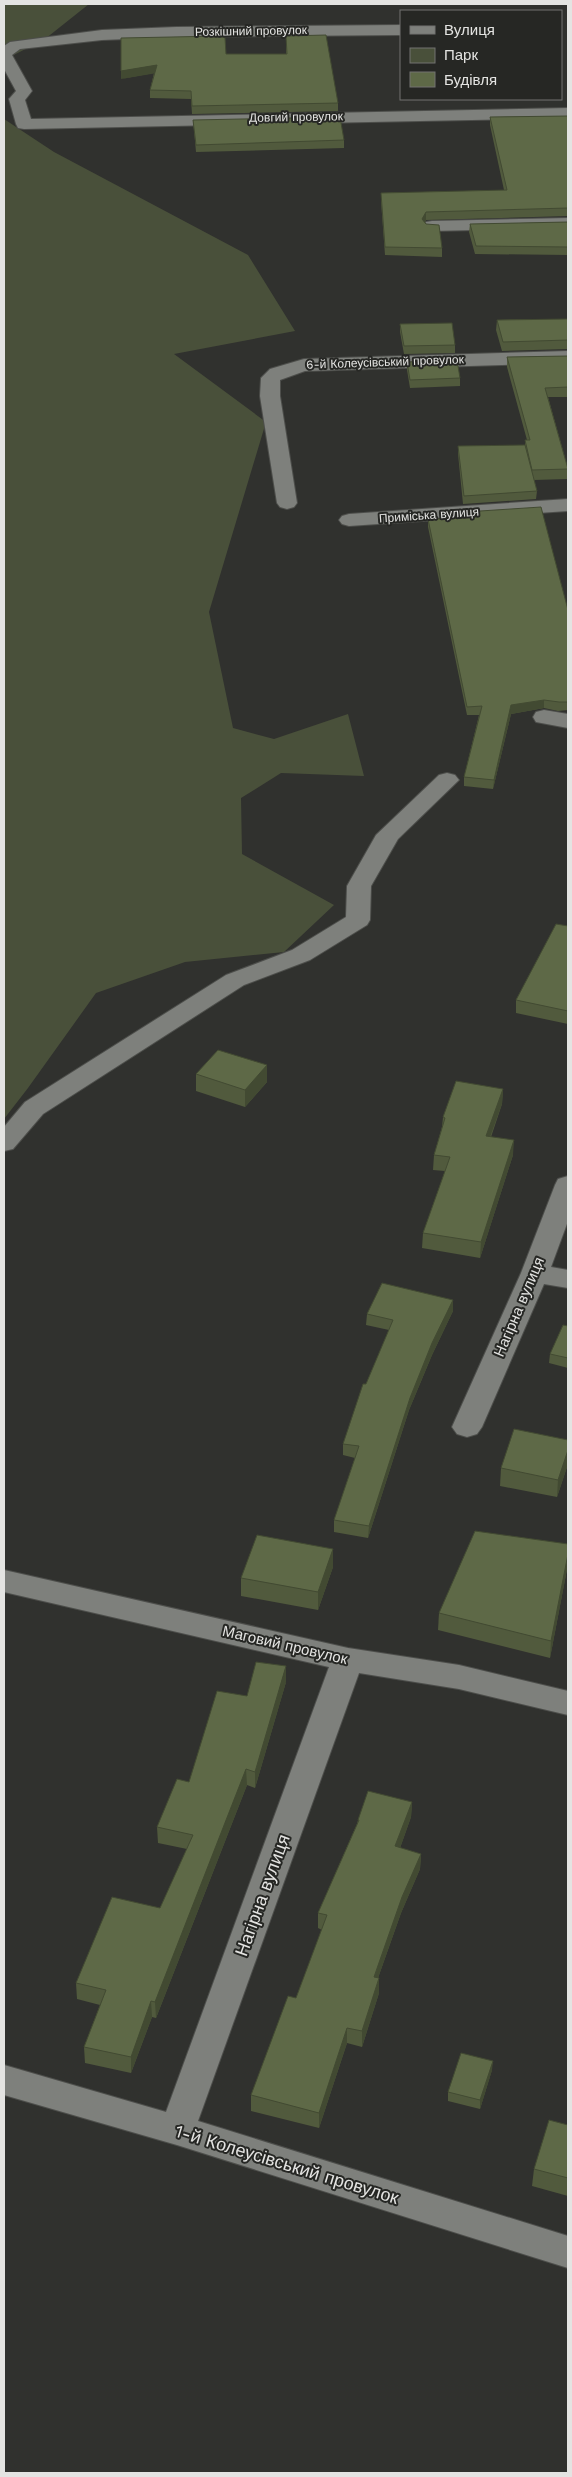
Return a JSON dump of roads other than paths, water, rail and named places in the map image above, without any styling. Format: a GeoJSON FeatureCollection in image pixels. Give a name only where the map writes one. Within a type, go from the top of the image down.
{"type":"FeatureCollection","features":[{"type":"Feature","properties":{"kind":"street","name":"Розкішний провулок"},"geometry":{"type":"LineString","coordinates":[[4,54],[16,45],[102,35],[176,32],[400,30]]}},
{"type":"Feature","properties":{"kind":"street","name":"Довгий провулок"},"geometry":{"type":"LineString","coordinates":[[4,54],[24,92],[17,99],[24,124],[568,114]]}},
{"type":"Feature","properties":{"kind":"street"},"geometry":{"type":"LineString","coordinates":[[432,226],[568,223]]}},
{"type":"Feature","properties":{"kind":"street","name":"6-й Колеусівський провулок"},"geometry":{"type":"LineString","coordinates":[[287,503],[270,396],[271,378],[277,374],[304,365],[568,357]]}},
{"type":"Feature","properties":{"kind":"street","name":"Приміська вулиця"},"geometry":{"type":"LineString","coordinates":[[349,520],[568,505]]}},
{"type":"Feature","properties":{"kind":"street"},"geometry":{"type":"LineString","coordinates":[[544,717],[568,721]]}},
{"type":"Feature","properties":{"kind":"street"},"geometry":{"type":"LineString","coordinates":[[4,1143],[34,1108],[235,980],[301,954],[358,920],[359,886],[388,835],[421,802],[447,780]]}},
{"type":"Feature","properties":{"kind":"street","name":"Нагірна вулиця"},"geometry":{"type":"LineString","coordinates":[[467,1427],[535,1273],[568,1185]]}},
{"type":"Feature","properties":{"kind":"street"},"geometry":{"type":"LineString","coordinates":[[535,1273],[568,1279]]}},
{"type":"Feature","properties":{"kind":"street","name":"Маговий провулок"},"geometry":{"type":"LineString","coordinates":[[4,1581],[348,1660],[459,1677],[568,1703]]}},
{"type":"Feature","properties":{"kind":"street","name":"Нагірна вулиця"},"geometry":{"type":"LineString","coordinates":[[177,2130],[348,1660]]}},
{"type":"Feature","properties":{"kind":"street","name":"1-й Колеусівський провулок"},"geometry":{"type":"LineString","coordinates":[[4,2080],[177,2130],[568,2252]]}}]}
